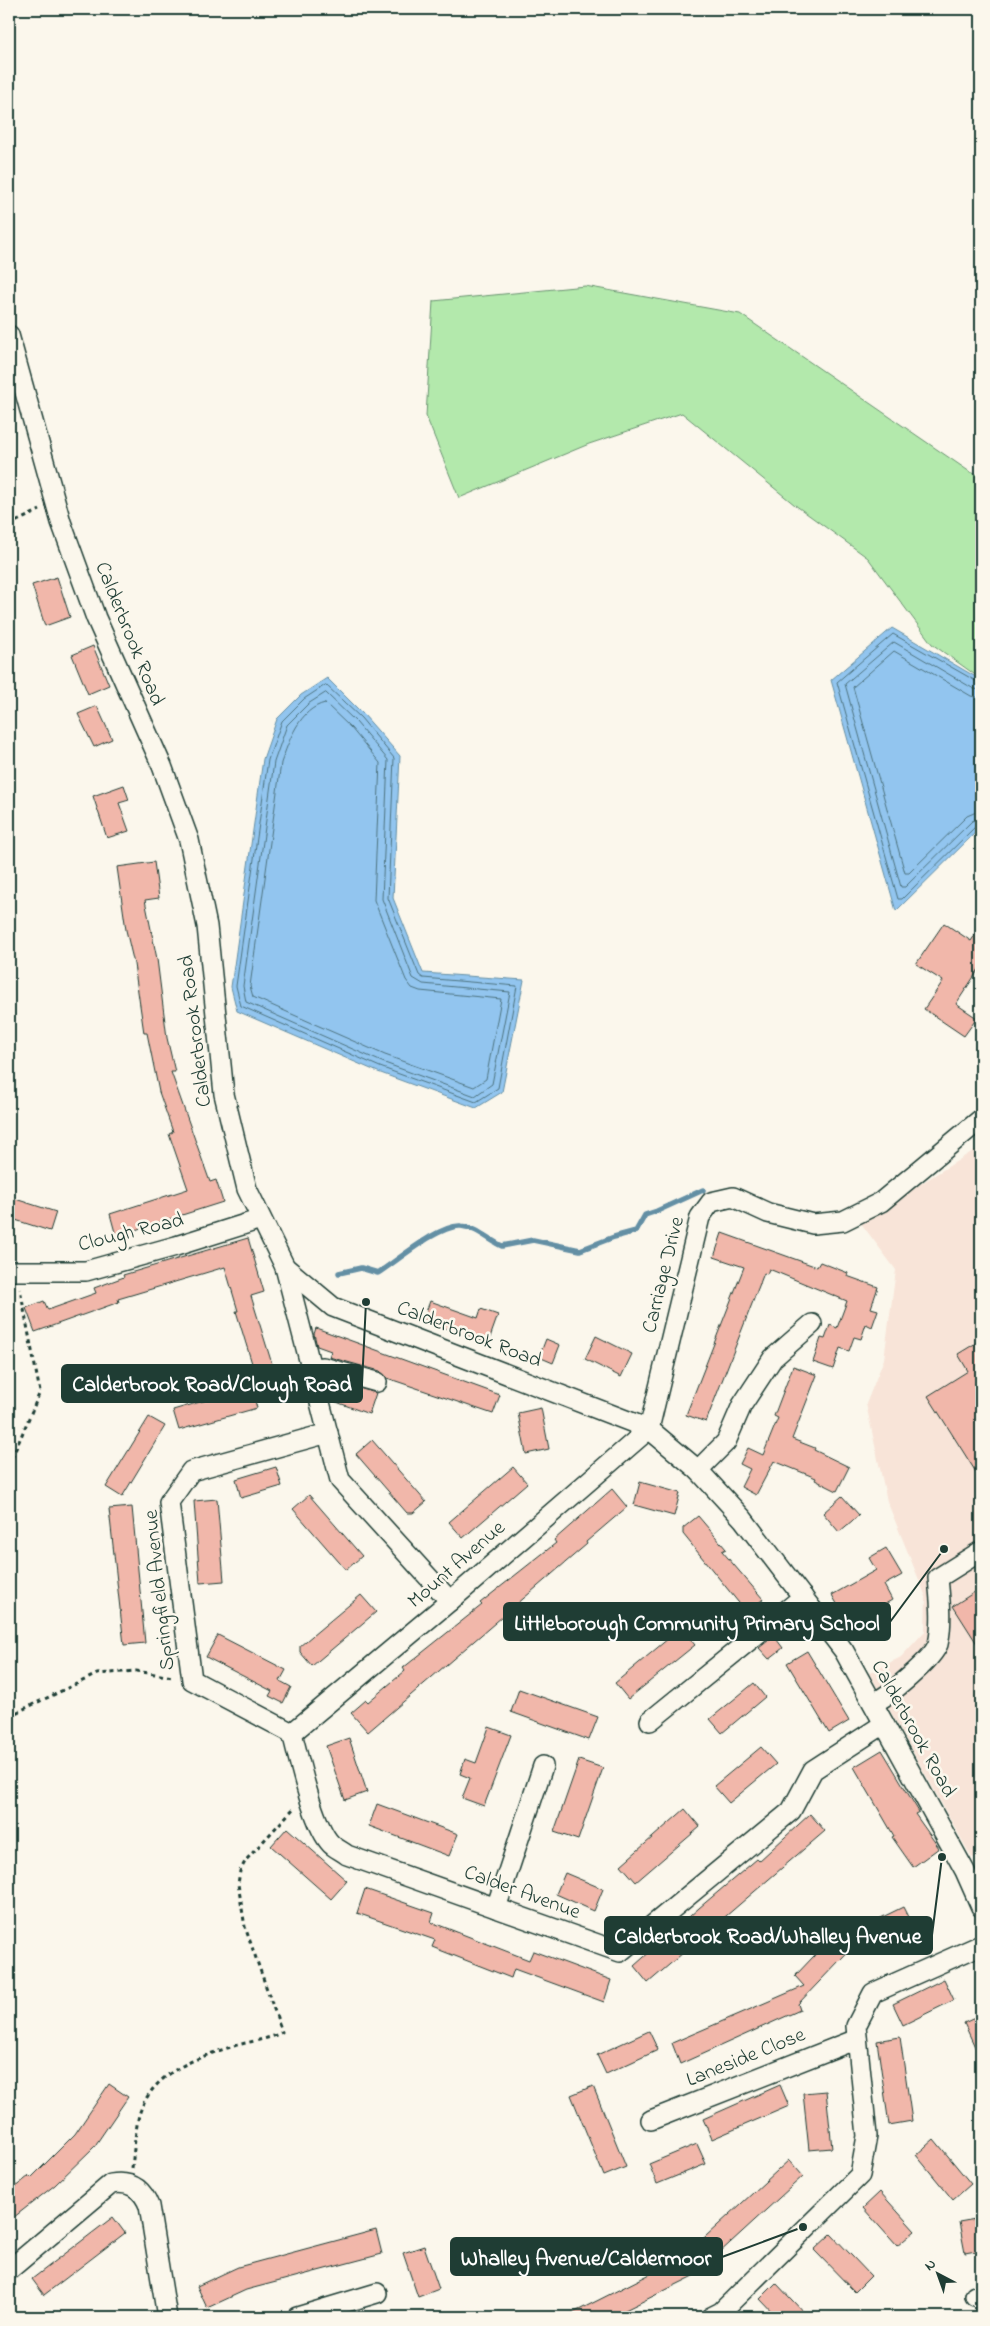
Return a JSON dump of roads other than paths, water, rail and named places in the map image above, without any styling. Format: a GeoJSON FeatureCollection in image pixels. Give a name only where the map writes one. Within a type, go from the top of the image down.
{"type":"FeatureCollection","features":[{"type":"Feature","properties":{"kind":"street","name":"Calderbrook Road"},"geometry":{"type":"LineString","coordinates":[[9,335],[55,502],[96,618],[162,766],[189,840],[207,926],[224,1094],[247,1189],[285,1268],[333,1307],[650,1429],[698,1470],[743,1519],[844,1651],[884,1724],[973,1869],[981,1907]]}},
{"type":"Feature","properties":{"kind":"street","name":"Carriage Drive"},"geometry":{"type":"LineString","coordinates":[[650,1429],[700,1217],[711,1202],[733,1197],[768,1213],[813,1224],[843,1221],[881,1202],[981,1119]]}},
{"type":"Feature","properties":{"kind":"street","name":"Clough Road"},"geometry":{"type":"LineString","coordinates":[[13,1271],[86,1270],[176,1246],[261,1218]]}},
{"type":"Feature","properties":{"kind":"street"},"geometry":{"type":"LineString","coordinates":[[285,1268],[340,1480],[450,1600]]}},
{"type":"Feature","properties":{"kind":"street"},"geometry":{"type":"LineString","coordinates":[[698,1470],[726,1442],[742,1405],[773,1358],[812,1324]]}},
{"type":"Feature","properties":{"kind":"street"},"geometry":{"type":"LineString","coordinates":[[311,1368],[324,1367],[377,1382]]}},
{"type":"Feature","properties":{"kind":"street","name":"Mount Avenue"},"geometry":{"type":"LineString","coordinates":[[292,1733],[650,1429]]}},
{"type":"Feature","properties":{"kind":"street","name":"Springfield Avenue"},"geometry":{"type":"LineString","coordinates":[[292,1733],[192,1680],[169,1502],[191,1471],[328,1433]]}},
{"type":"Feature","properties":{"kind":"street"},"geometry":{"type":"LineString","coordinates":[[873,1703],[900,1687],[937,1645],[941,1611],[938,1578],[981,1551]]}},
{"type":"Feature","properties":{"kind":"street"},"geometry":{"type":"LineString","coordinates":[[650,1721],[803,1597]]}},
{"type":"Feature","properties":{"kind":"street","name":"Calder Avenue"},"geometry":{"type":"LineString","coordinates":[[292,1733],[310,1797],[322,1831],[330,1843],[347,1854],[620,1952],[791,1811],[813,1770],[884,1724]]}},
{"type":"Feature","properties":{"kind":"street"},"geometry":{"type":"LineString","coordinates":[[496,1908],[542,1766]]}},
{"type":"Feature","properties":{"kind":"street"},"geometry":{"type":"LineString","coordinates":[[711,2317],[721,2312],[860,2175],[867,2136],[856,2026],[873,1993],[981,1945]]}},
{"type":"Feature","properties":{"kind":"street","name":"Laneside Close"},"geometry":{"type":"LineString","coordinates":[[651,2120],[857,2039]]}},
{"type":"Feature","properties":{"kind":"street"},"geometry":{"type":"LineString","coordinates":[[9,2270],[111,2184],[130,2185],[141,2190],[149,2206],[166,2317]]}},
{"type":"Feature","properties":{"kind":"street"},"geometry":{"type":"LineString","coordinates":[[297,2317],[377,2293]]}},
{"type":"Feature","properties":{"kind":"water"},"geometry":{"type":"Polygon","coordinates":[[[892,628],[981,680],[981,827],[896,911],[831,680],[892,628]]]}},
{"type":"Feature","properties":{"kind":"water"},"geometry":{"type":"Polygon","coordinates":[[[327,678],[364,715],[400,756],[393,898],[423,973],[524,980],[502,1092],[476,1108],[378,1072],[237,1011],[231,987],[263,759],[277,719],[301,695],[327,678]]]}},
{"type":"Feature","properties":{"kind":"waterway"},"geometry":{"type":"LineString","coordinates":[[339,1273],[361,1268],[378,1273],[431,1237],[452,1227],[461,1226],[477,1231],[502,1246],[533,1240],[580,1250],[636,1231],[645,1215],[703,1190]]}},
{"type":"Feature","properties":{"kind":"place","name":"Calderbrook Road/Clough Road"},"geometry":{"type":"Point","coordinates":[366,1302]}},
{"type":"Feature","properties":{"kind":"place","name":"Littleborough Community Primary School"},"geometry":{"type":"Point","coordinates":[944,1549]}},
{"type":"Feature","properties":{"kind":"place","name":"Calderbrook Road/Whalley Avenue"},"geometry":{"type":"Point","coordinates":[942,1857]}},
{"type":"Feature","properties":{"kind":"place","name":"Whalley Avenue/Caldermoor"},"geometry":{"type":"Point","coordinates":[803,2227]}}]}
